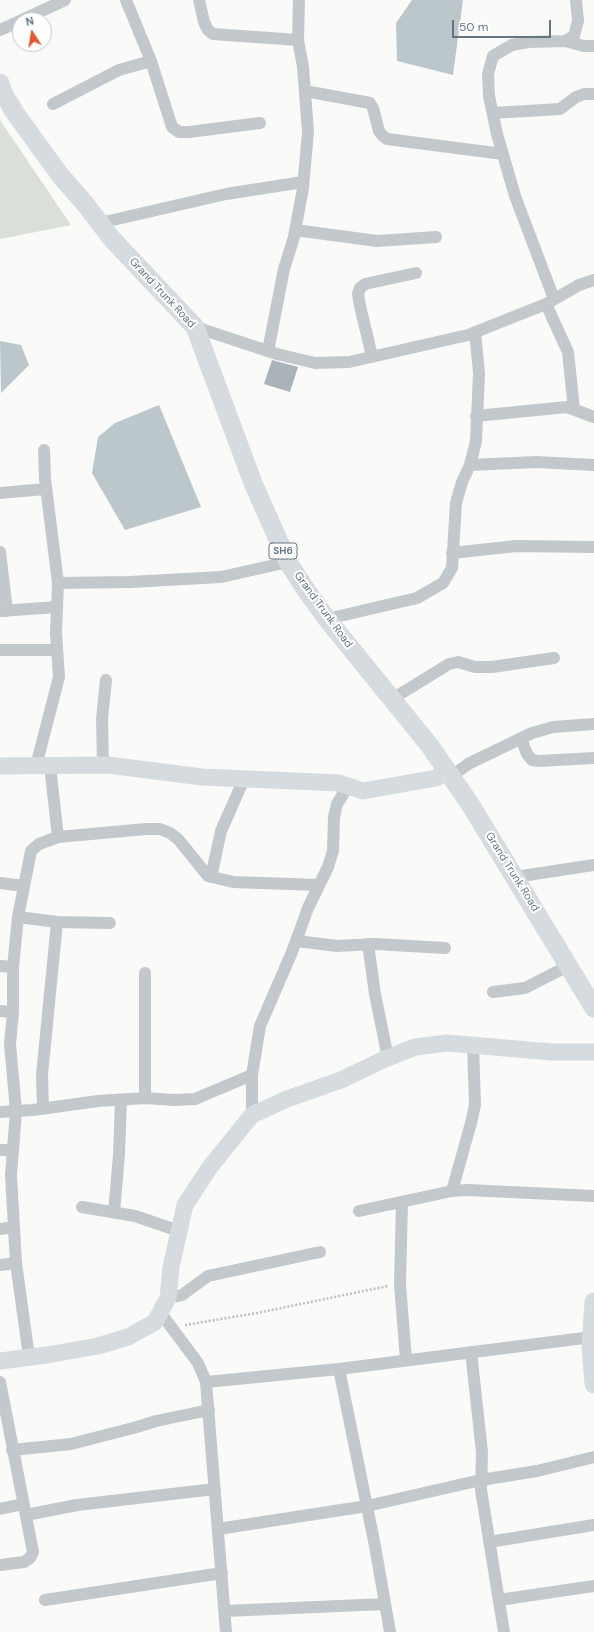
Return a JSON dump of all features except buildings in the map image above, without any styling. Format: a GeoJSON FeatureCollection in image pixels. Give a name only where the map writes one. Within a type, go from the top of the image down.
{"type":"FeatureCollection","features":[{"type":"Feature","properties":{"kind":"main road","name":"Grand Trunk Road"},"geometry":{"type":"LineString","coordinates":[[1,90],[15,113],[60,175],[132,262],[195,327],[253,484],[288,562],[327,619],[392,699],[449,773],[570,965],[594,1008]]}},
{"type":"Feature","properties":{"kind":"main road"},"geometry":{"type":"LineString","coordinates":[[594,1302],[592,1337],[594,1384]]}},
{"type":"Feature","properties":{"kind":"street"},"geometry":{"type":"LineString","coordinates":[[39,12],[65,0]]}},
{"type":"Feature","properties":{"kind":"street"},"geometry":{"type":"LineString","coordinates":[[126,0],[151,61],[172,127],[179,132],[260,123]]}},
{"type":"Feature","properties":{"kind":"street"},"geometry":{"type":"LineString","coordinates":[[199,0],[204,22],[208,30],[213,34],[298,40]]}},
{"type":"Feature","properties":{"kind":"street"},"geometry":{"type":"LineString","coordinates":[[268,351],[284,269],[295,230],[303,182],[308,132],[305,91],[298,40],[299,0]]}},
{"type":"Feature","properties":{"kind":"street"},"geometry":{"type":"LineString","coordinates":[[566,41],[574,36],[578,21],[576,0]]}},
{"type":"Feature","properties":{"kind":"street"},"geometry":{"type":"LineString","coordinates":[[0,30],[12,24]]}},
{"type":"Feature","properties":{"kind":"street"},"geometry":{"type":"LineString","coordinates":[[574,409],[568,352],[550,302],[503,154],[493,113],[488,74],[493,56],[512,45],[528,42],[566,41],[584,46],[594,46]]}},
{"type":"Feature","properties":{"kind":"street"},"geometry":{"type":"LineString","coordinates":[[53,104],[119,70],[151,61]]}},
{"type":"Feature","properties":{"kind":"street"},"geometry":{"type":"LineString","coordinates":[[305,91],[370,104],[376,114],[379,131],[387,139],[503,154]]}},
{"type":"Feature","properties":{"kind":"street"},"geometry":{"type":"LineString","coordinates":[[493,113],[560,109],[576,97],[584,94],[594,94]]}},
{"type":"Feature","properties":{"kind":"street"},"geometry":{"type":"LineString","coordinates":[[100,223],[226,194],[303,182]]}},
{"type":"Feature","properties":{"kind":"street"},"geometry":{"type":"LineString","coordinates":[[295,230],[377,241],[436,237]]}},
{"type":"Feature","properties":{"kind":"street"},"geometry":{"type":"LineString","coordinates":[[372,356],[360,306],[358,294],[360,288],[365,284],[416,273]]}},
{"type":"Feature","properties":{"kind":"street"},"geometry":{"type":"LineString","coordinates":[[195,327],[268,351],[315,363],[350,362],[475,332],[550,302],[579,285],[594,280]]}},
{"type":"Feature","properties":{"kind":"street"},"geometry":{"type":"LineString","coordinates":[[327,619],[417,598],[443,583],[452,568],[456,503],[462,482],[470,465],[476,441],[479,373],[475,332]]}},
{"type":"Feature","properties":{"kind":"street"},"geometry":{"type":"LineString","coordinates":[[476,416],[560,408],[574,409],[594,417]]}},
{"type":"Feature","properties":{"kind":"street"},"geometry":{"type":"LineString","coordinates":[[44,450],[46,489],[58,583],[57,650],[59,676],[43,766],[58,837]]}},
{"type":"Feature","properties":{"kind":"street"},"geometry":{"type":"LineString","coordinates":[[470,465],[536,462],[594,465]]}},
{"type":"Feature","properties":{"kind":"street"},"geometry":{"type":"LineString","coordinates":[[0,492],[46,489]]}},
{"type":"Feature","properties":{"kind":"street"},"geometry":{"type":"LineString","coordinates":[[452,553],[516,546],[594,547]]}},
{"type":"Feature","properties":{"kind":"street"},"geometry":{"type":"LineString","coordinates":[[0,552],[4,611],[57,607]]}},
{"type":"Feature","properties":{"kind":"street"},"geometry":{"type":"LineString","coordinates":[[58,583],[130,582],[221,577],[288,562]]}},
{"type":"Feature","properties":{"kind":"street"},"geometry":{"type":"LineString","coordinates":[[0,650],[57,650]]}},
{"type":"Feature","properties":{"kind":"street"},"geometry":{"type":"LineString","coordinates":[[392,699],[449,664],[458,662],[475,667],[554,658]]}},
{"type":"Feature","properties":{"kind":"street"},"geometry":{"type":"LineString","coordinates":[[103,765],[102,718],[106,680]]}},
{"type":"Feature","properties":{"kind":"street"},"geometry":{"type":"LineString","coordinates":[[0,766],[103,765],[202,777],[339,783],[363,791],[436,778],[532,733],[552,727],[594,724]]}},
{"type":"Feature","properties":{"kind":"street"},"geometry":{"type":"LineString","coordinates":[[521,738],[527,754],[532,760],[539,761],[594,758]]}},
{"type":"Feature","properties":{"kind":"street"},"geometry":{"type":"LineString","coordinates":[[211,877],[221,831],[244,778]]}},
{"type":"Feature","properties":{"kind":"street"},"geometry":{"type":"LineString","coordinates":[[252,1115],[252,1075],[260,1026],[328,867],[333,851],[334,817],[338,804],[348,786]]}},
{"type":"Feature","properties":{"kind":"street"},"geometry":{"type":"LineString","coordinates":[[29,1357],[16,1263],[12,1194],[16,1111],[11,1068],[5,1044],[13,1012],[13,966],[18,917],[31,851],[39,844],[58,837],[160,829],[170,833],[178,839],[200,868],[211,877],[233,882],[319,885]]}},
{"type":"Feature","properties":{"kind":"street"},"geometry":{"type":"LineString","coordinates":[[515,877],[594,865]]}},
{"type":"Feature","properties":{"kind":"street"},"geometry":{"type":"LineString","coordinates":[[0,883],[24,886]]}},
{"type":"Feature","properties":{"kind":"street"},"geometry":{"type":"LineString","coordinates":[[18,917],[57,922],[110,922]]}},
{"type":"Feature","properties":{"kind":"street"},"geometry":{"type":"LineString","coordinates":[[43,1108],[42,1075],[57,922]]}},
{"type":"Feature","properties":{"kind":"street"},"geometry":{"type":"LineString","coordinates":[[297,941],[337,946],[368,944],[445,948]]}},
{"type":"Feature","properties":{"kind":"street"},"geometry":{"type":"LineString","coordinates":[[368,944],[375,994],[388,1058]]}},
{"type":"Feature","properties":{"kind":"street"},"geometry":{"type":"LineString","coordinates":[[493,992],[525,988],[570,965]]}},
{"type":"Feature","properties":{"kind":"street"},"geometry":{"type":"LineString","coordinates":[[0,966],[13,966]]}},
{"type":"Feature","properties":{"kind":"street"},"geometry":{"type":"LineString","coordinates":[[145,973],[145,1098]]}},
{"type":"Feature","properties":{"kind":"street"},"geometry":{"type":"LineString","coordinates":[[0,1012],[13,1012]]}},
{"type":"Feature","properties":{"kind":"street"},"geometry":{"type":"LineString","coordinates":[[0,1361],[98,1346],[120,1339],[155,1322],[164,1305],[185,1205],[210,1166],[252,1115],[287,1099],[341,1080],[415,1047],[447,1043],[552,1052],[594,1052]]}},
{"type":"Feature","properties":{"kind":"street"},"geometry":{"type":"LineString","coordinates":[[452,1191],[475,1104],[473,1046]]}},
{"type":"Feature","properties":{"kind":"street"},"geometry":{"type":"LineString","coordinates":[[0,1112],[145,1098],[174,1100],[195,1099],[252,1075]]}},
{"type":"Feature","properties":{"kind":"street"},"geometry":{"type":"LineString","coordinates":[[114,1212],[119,1155],[121,1100]]}},
{"type":"Feature","properties":{"kind":"street"},"geometry":{"type":"LineString","coordinates":[[0,1150],[13,1150]]}},
{"type":"Feature","properties":{"kind":"street"},"geometry":{"type":"LineString","coordinates":[[359,1211],[452,1191],[503,1190],[594,1196]]}},
{"type":"Feature","properties":{"kind":"street"},"geometry":{"type":"LineString","coordinates":[[0,1196],[12,1194]]}},
{"type":"Feature","properties":{"kind":"street"},"geometry":{"type":"LineString","coordinates":[[402,1202],[400,1284],[406,1360]]}},
{"type":"Feature","properties":{"kind":"street"},"geometry":{"type":"LineString","coordinates":[[82,1207],[135,1216],[179,1231]]}},
{"type":"Feature","properties":{"kind":"street"},"geometry":{"type":"LineString","coordinates":[[0,1230],[14,1227]]}},
{"type":"Feature","properties":{"kind":"street"},"geometry":{"type":"LineString","coordinates":[[164,1305],[182,1295],[208,1276],[320,1252]]}},
{"type":"Feature","properties":{"kind":"street"},"geometry":{"type":"LineString","coordinates":[[0,1265],[16,1263]]}},
{"type":"Feature","properties":{"kind":"street"},"geometry":{"type":"LineString","coordinates":[[164,1305],[170,1327],[198,1363],[206,1382],[226,1632],[222,1632]]}},
{"type":"Feature","properties":{"kind":"street"},"geometry":{"type":"LineString","coordinates":[[206,1382],[339,1369],[592,1337]]}},
{"type":"Feature","properties":{"kind":"street"},"geometry":{"type":"LineString","coordinates":[[471,1352],[482,1452],[481,1490],[504,1632]]}},
{"type":"Feature","properties":{"kind":"street"},"geometry":{"type":"LineString","coordinates":[[339,1369],[367,1506],[390,1632]]}},
{"type":"Feature","properties":{"kind":"street"},"geometry":{"type":"LineString","coordinates":[[0,1382],[2,1403],[33,1552],[30,1558],[13,1564],[0,1565]]}},
{"type":"Feature","properties":{"kind":"street"},"geometry":{"type":"LineString","coordinates":[[12,1450],[72,1444],[156,1421],[209,1410]]}},
{"type":"Feature","properties":{"kind":"street"},"geometry":{"type":"LineString","coordinates":[[218,1529],[367,1506],[481,1480],[537,1471],[594,1456]]}},
{"type":"Feature","properties":{"kind":"street"},"geometry":{"type":"LineString","coordinates":[[0,1509],[70,1506],[215,1489]]}},
{"type":"Feature","properties":{"kind":"street"},"geometry":{"type":"LineString","coordinates":[[489,1542],[594,1525]]}},
{"type":"Feature","properties":{"kind":"street"},"geometry":{"type":"LineString","coordinates":[[45,1600],[222,1573]]}},
{"type":"Feature","properties":{"kind":"street"},"geometry":{"type":"LineString","coordinates":[[499,1600],[594,1586]]}},
{"type":"Feature","properties":{"kind":"street"},"geometry":{"type":"LineString","coordinates":[[224,1611],[385,1604]]}},
{"type":"Feature","properties":{"kind":"path"},"geometry":{"type":"LineString","coordinates":[[170,1327],[257,1313],[400,1284]]}},
{"type":"Feature","properties":{"kind":"shaded area"},"geometry":{"type":"Polygon","coordinates":[[[412,0],[463,0],[453,75],[397,61],[396,23],[412,0]]]}},
{"type":"Feature","properties":{"kind":"shaded area"},"geometry":{"type":"Polygon","coordinates":[[[0,120],[71,225],[0,239],[0,120]]]}},
{"type":"Feature","properties":{"kind":"shaded area"},"geometry":{"type":"Polygon","coordinates":[[[0,341],[21,345],[29,365],[1,393],[0,341]]]}},
{"type":"Feature","properties":{"kind":"shaded area"},"geometry":{"type":"Polygon","coordinates":[[[159,405],[201,507],[125,530],[92,473],[98,437],[115,423],[159,405]]]}}]}
